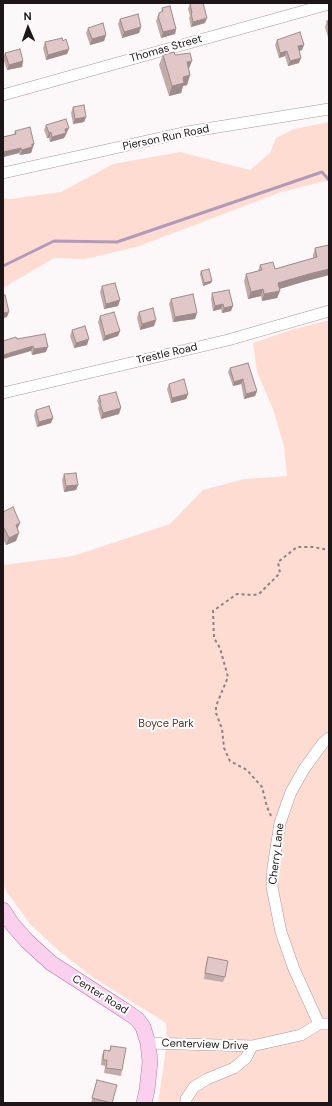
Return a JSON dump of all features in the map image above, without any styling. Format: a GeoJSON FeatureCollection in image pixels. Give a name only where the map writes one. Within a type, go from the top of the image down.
{"type":"FeatureCollection","features":[{"type":"Feature","properties":{"kind":"main road","name":"Center Road"},"geometry":{"type":"LineString","coordinates":[[3,910],[12,924],[27,941],[51,963],[128,1012],[137,1019],[143,1027],[148,1043],[150,1062],[144,1103]]}},
{"type":"Feature","properties":{"kind":"street","name":"Thomas Street"},"geometry":{"type":"LineString","coordinates":[[3,95],[329,4]]}},
{"type":"Feature","properties":{"kind":"street","name":"Pierson Run Road"},"geometry":{"type":"LineString","coordinates":[[3,173],[187,132],[329,109]]}},
{"type":"Feature","properties":{"kind":"street","name":"Trestle Road"},"geometry":{"type":"LineString","coordinates":[[3,393],[228,340],[329,311]]}},
{"type":"Feature","properties":{"kind":"street","name":"Cherry Lane"},"geometry":{"type":"LineString","coordinates":[[324,1024],[294,969],[281,932],[272,887],[273,867],[280,823],[291,792],[304,769],[323,743],[329,738]]}},
{"type":"Feature","properties":{"kind":"street","name":"Centerview Drive"},"geometry":{"type":"LineString","coordinates":[[148,1043],[252,1046],[301,1034],[324,1024]]}},
{"type":"Feature","properties":{"kind":"street"},"geometry":{"type":"LineString","coordinates":[[186,1103],[186,1099],[194,1087],[207,1079],[234,1068],[246,1058],[252,1046]]}},
{"type":"Feature","properties":{"kind":"path"},"geometry":{"type":"LineString","coordinates":[[279,830],[267,807],[262,787],[248,770],[230,761],[224,748],[222,729],[216,713],[216,706],[228,677],[220,648],[214,638],[213,611],[238,594],[258,594],[280,573],[278,562],[297,547],[313,547],[329,550]]}},
{"type":"Feature","properties":{"kind":"green space"},"geometry":{"type":"Polygon","coordinates":[[[329,122],[329,180],[281,192],[139,246],[85,259],[54,258],[3,288],[3,198],[10,199],[61,192],[113,164],[180,152],[250,170],[270,153],[276,138],[294,129],[329,122]]]}},
{"type":"Feature","properties":{"kind":"green space","name":"Boyce Park"},"geometry":{"type":"Polygon","coordinates":[[[329,320],[329,1103],[158,1103],[167,1043],[166,1023],[94,978],[59,951],[30,924],[6,891],[3,883],[3,565],[73,556],[170,524],[203,490],[244,479],[287,476],[284,446],[273,409],[257,372],[253,343],[291,330],[329,320]]]}},
{"type":"Feature","properties":{"kind":"building"},"geometry":{"type":"Polygon","coordinates":[[[203,3],[207,18],[193,22],[190,4],[203,3]]]}},
{"type":"Feature","properties":{"kind":"building"},"geometry":{"type":"Polygon","coordinates":[[[170,6],[176,29],[163,32],[158,16],[159,13],[163,11],[162,8],[170,6]]]}},
{"type":"Feature","properties":{"kind":"building"},"geometry":{"type":"Polygon","coordinates":[[[138,14],[141,27],[124,32],[120,19],[138,14]]]}},
{"type":"Feature","properties":{"kind":"building"},"geometry":{"type":"Polygon","coordinates":[[[103,23],[106,35],[92,39],[88,28],[103,23]]]}},
{"type":"Feature","properties":{"kind":"building"},"geometry":{"type":"Polygon","coordinates":[[[300,32],[304,45],[298,46],[301,58],[290,61],[287,51],[280,53],[277,40],[300,32]]]}},
{"type":"Feature","properties":{"kind":"building"},"geometry":{"type":"Polygon","coordinates":[[[62,38],[63,41],[66,39],[69,49],[48,55],[45,42],[62,38]]]}},
{"type":"Feature","properties":{"kind":"building"},"geometry":{"type":"Polygon","coordinates":[[[20,49],[23,61],[9,65],[5,53],[20,49]]]}},
{"type":"Feature","properties":{"kind":"building"},"geometry":{"type":"Polygon","coordinates":[[[174,52],[175,55],[190,53],[192,61],[187,62],[190,75],[183,77],[184,83],[172,86],[163,55],[174,52]]]}},
{"type":"Feature","properties":{"kind":"building"},"geometry":{"type":"Polygon","coordinates":[[[84,105],[86,117],[75,119],[73,107],[84,105]]]}},
{"type":"Feature","properties":{"kind":"building"},"geometry":{"type":"Polygon","coordinates":[[[66,119],[69,128],[65,129],[66,133],[52,137],[51,132],[49,133],[46,125],[66,119]]]}},
{"type":"Feature","properties":{"kind":"building"},"geometry":{"type":"Polygon","coordinates":[[[30,127],[34,144],[32,144],[32,147],[22,150],[21,148],[3,152],[3,137],[16,134],[15,131],[30,127]]]}},
{"type":"Feature","properties":{"kind":"building"},"geometry":{"type":"Polygon","coordinates":[[[329,245],[329,269],[278,283],[280,291],[264,294],[263,289],[251,292],[246,274],[262,270],[260,265],[273,262],[275,269],[317,257],[315,248],[329,245]]]}},
{"type":"Feature","properties":{"kind":"building"},"geometry":{"type":"Polygon","coordinates":[[[209,269],[212,281],[204,283],[201,271],[209,269]]]}},
{"type":"Feature","properties":{"kind":"building"},"geometry":{"type":"Polygon","coordinates":[[[115,283],[120,300],[106,304],[102,286],[115,283]]]}},
{"type":"Feature","properties":{"kind":"building"},"geometry":{"type":"Polygon","coordinates":[[[229,290],[233,306],[224,308],[223,304],[215,306],[212,293],[229,290]]]}},
{"type":"Feature","properties":{"kind":"building"},"geometry":{"type":"Polygon","coordinates":[[[193,294],[197,313],[175,317],[171,299],[193,294]]]}},
{"type":"Feature","properties":{"kind":"building"},"geometry":{"type":"Polygon","coordinates":[[[5,295],[9,312],[3,313],[3,296],[5,295]]]}},
{"type":"Feature","properties":{"kind":"building"},"geometry":{"type":"Polygon","coordinates":[[[153,308],[156,320],[142,324],[139,312],[153,308]]]}},
{"type":"Feature","properties":{"kind":"building"},"geometry":{"type":"Polygon","coordinates":[[[114,312],[120,331],[105,336],[100,316],[114,312]]]}},
{"type":"Feature","properties":{"kind":"building"},"geometry":{"type":"Polygon","coordinates":[[[85,326],[89,339],[76,343],[72,330],[85,326]]]}},
{"type":"Feature","properties":{"kind":"building"},"geometry":{"type":"Polygon","coordinates":[[[45,334],[48,347],[34,349],[33,346],[3,355],[3,341],[16,337],[17,339],[45,334]]]}},
{"type":"Feature","properties":{"kind":"building"},"geometry":{"type":"Polygon","coordinates":[[[248,363],[257,391],[246,394],[243,379],[234,382],[230,368],[248,363]]]}},
{"type":"Feature","properties":{"kind":"building"},"geometry":{"type":"Polygon","coordinates":[[[184,379],[188,394],[172,398],[169,384],[184,379]]]}},
{"type":"Feature","properties":{"kind":"building"},"geometry":{"type":"Polygon","coordinates":[[[116,392],[121,408],[103,413],[99,396],[116,392]]]}},
{"type":"Feature","properties":{"kind":"building"},"geometry":{"type":"Polygon","coordinates":[[[49,406],[53,418],[39,422],[36,410],[49,406]]]}},
{"type":"Feature","properties":{"kind":"building"},"geometry":{"type":"Polygon","coordinates":[[[76,473],[78,485],[66,486],[64,474],[76,473]]]}},
{"type":"Feature","properties":{"kind":"building"},"geometry":{"type":"Polygon","coordinates":[[[13,507],[20,523],[16,525],[19,533],[9,538],[3,528],[3,512],[13,507]]]}},
{"type":"Feature","properties":{"kind":"building"},"geometry":{"type":"Polygon","coordinates":[[[208,957],[228,961],[225,977],[205,973],[208,957]]]}},
{"type":"Feature","properties":{"kind":"building"},"geometry":{"type":"Polygon","coordinates":[[[111,1046],[126,1048],[122,1070],[106,1068],[107,1060],[103,1060],[104,1050],[110,1051],[111,1046]]]}},
{"type":"Feature","properties":{"kind":"building"},"geometry":{"type":"Polygon","coordinates":[[[97,1080],[117,1085],[112,1103],[92,1098],[97,1080]]]}},
{"type":"Feature","properties":{"kind":"waterway"},"geometry":{"type":"LineString","coordinates":[[3,266],[54,241],[117,242],[322,172],[329,180]]}}]}
